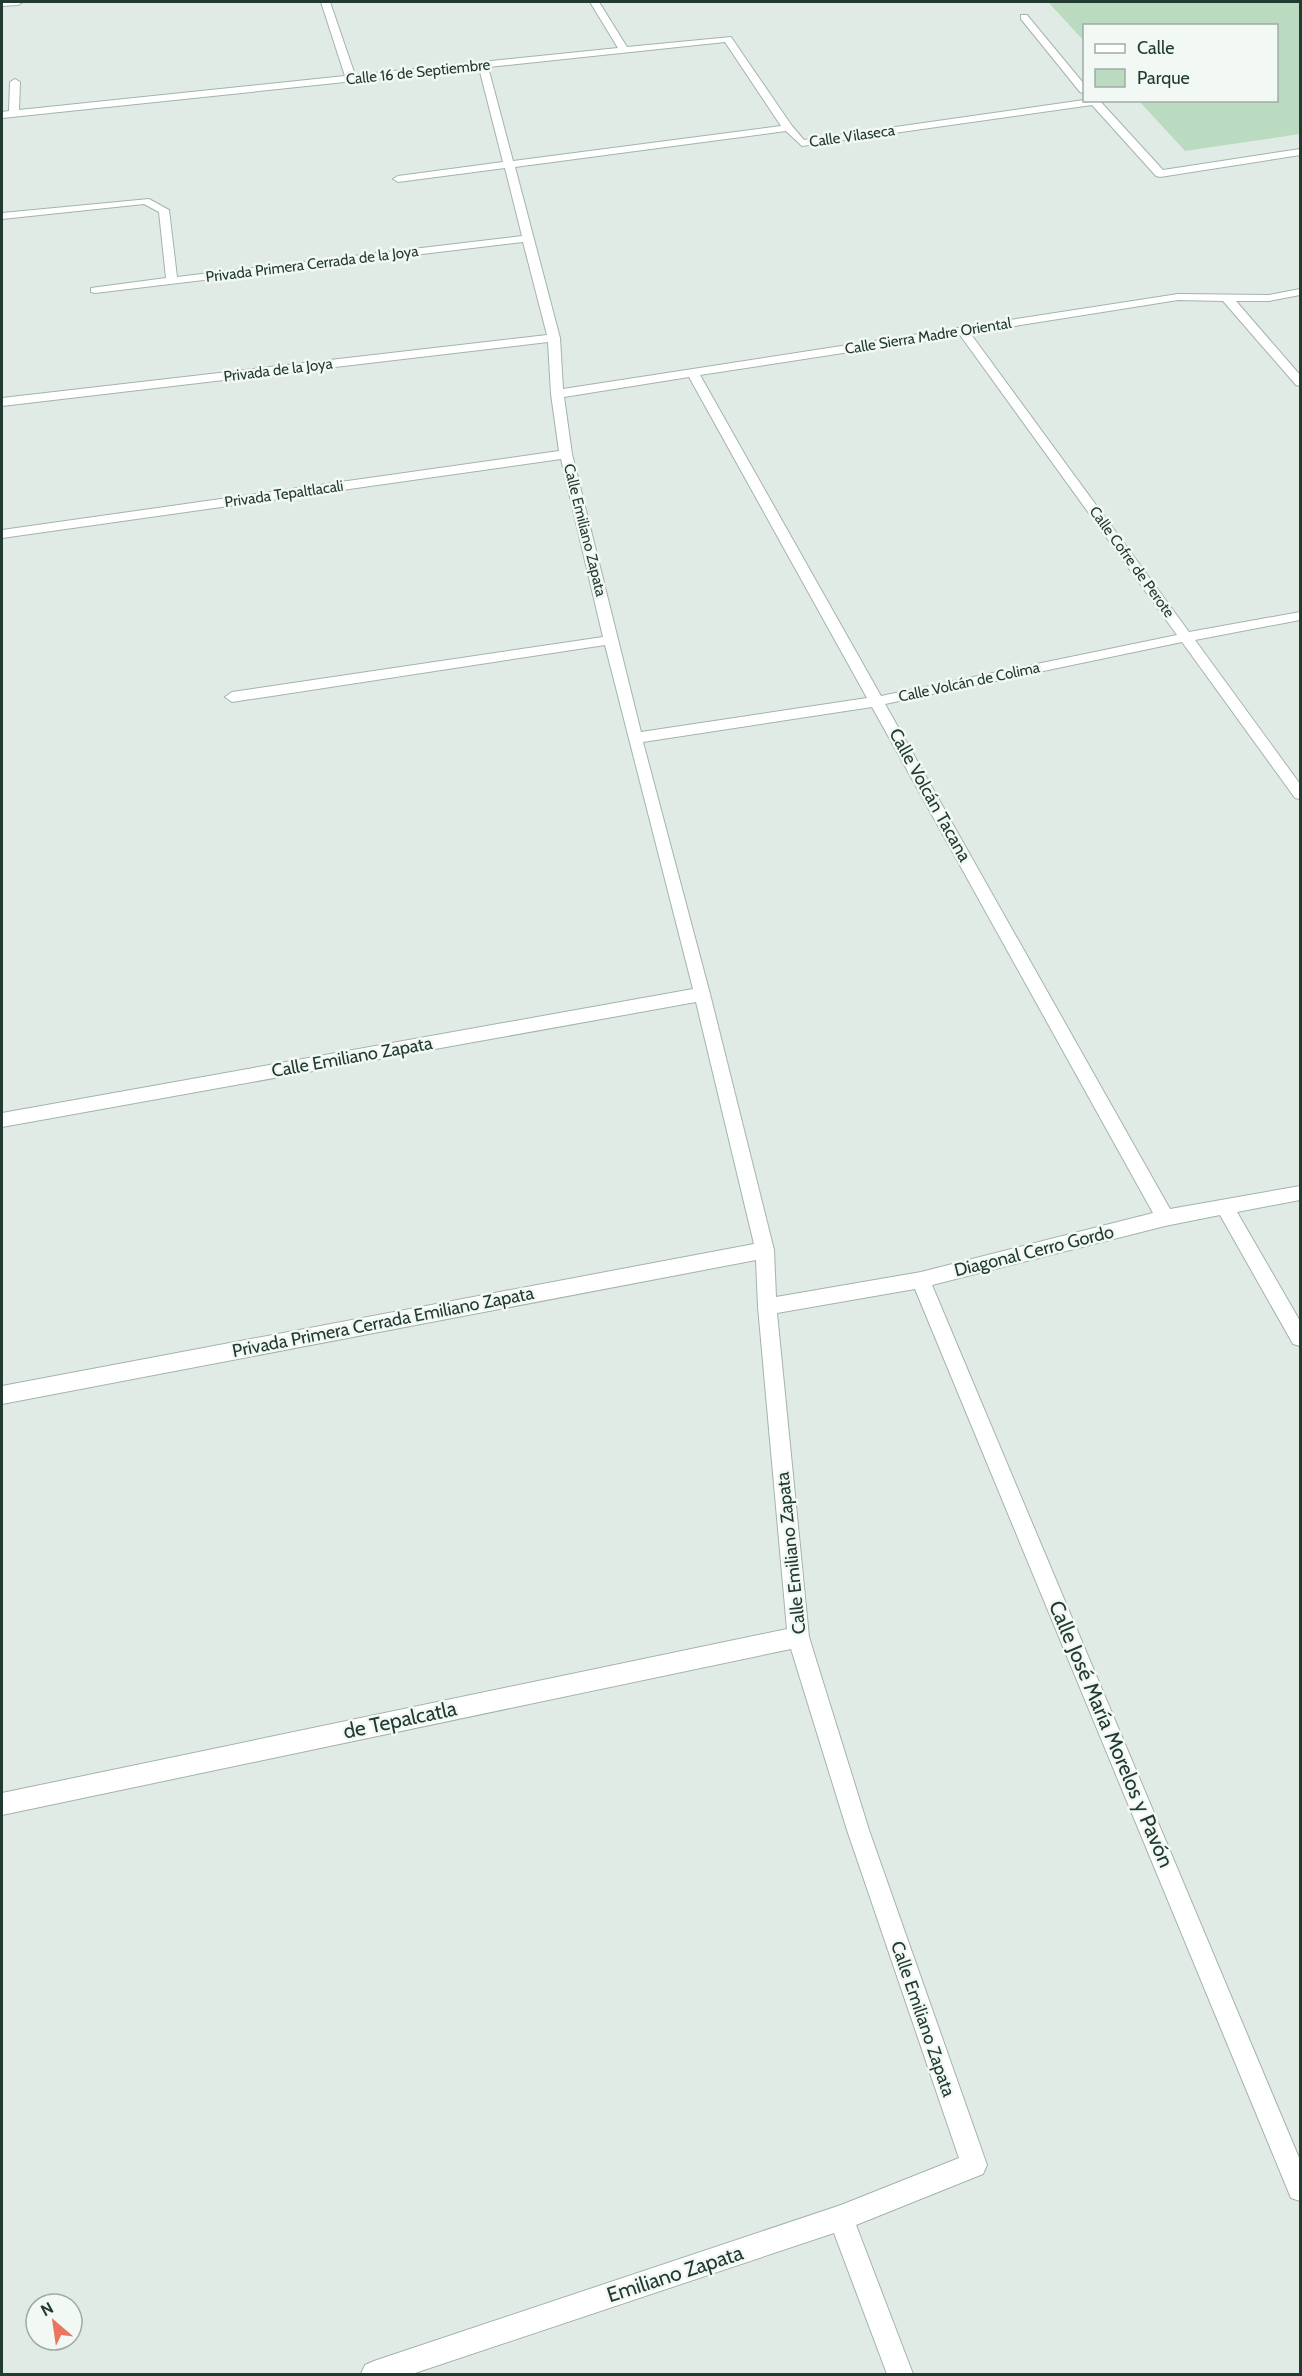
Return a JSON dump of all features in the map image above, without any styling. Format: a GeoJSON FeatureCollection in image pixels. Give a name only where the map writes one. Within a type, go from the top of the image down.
{"type":"FeatureCollection","features":[{"type":"Feature","properties":{"kind":"street"},"geometry":{"type":"LineString","coordinates":[[2,3],[18,2]]}},
{"type":"Feature","properties":{"kind":"street"},"geometry":{"type":"LineString","coordinates":[[325,2],[351,79]]}},
{"type":"Feature","properties":{"kind":"street"},"geometry":{"type":"LineString","coordinates":[[595,2],[624,50]]}},
{"type":"Feature","properties":{"kind":"street"},"geometry":{"type":"LineString","coordinates":[[1024,17],[1083,89]]}},
{"type":"Feature","properties":{"kind":"street","name":"Calle 16 de Septiembre"},"geometry":{"type":"LineString","coordinates":[[2,116],[728,39],[788,128]]}},
{"type":"Feature","properties":{"kind":"street","name":"Calle Emiliano Zapata"},"geometry":{"type":"LineString","coordinates":[[483,65],[554,338],[556,394],[566,454],[635,738],[702,993],[765,1250],[766,1307],[798,1637],[858,1830],[974,2165]]}},
{"type":"Feature","properties":{"kind":"street"},"geometry":{"type":"LineString","coordinates":[[14,114],[15,82]]}},
{"type":"Feature","properties":{"kind":"street","name":"Calle Vilaseca"},"geometry":{"type":"LineString","coordinates":[[398,179],[788,128],[802,143],[1087,102]]}},
{"type":"Feature","properties":{"kind":"street","name":"Calle Vilaseca"},"geometry":{"type":"LineString","coordinates":[[1095,102],[1160,174],[1300,152]]}},
{"type":"Feature","properties":{"kind":"street"},"geometry":{"type":"LineString","coordinates":[[2,216],[145,201],[164,210],[172,280]]}},
{"type":"Feature","properties":{"kind":"street","name":"Privada Primera Cerrada de la Joya"},"geometry":{"type":"LineString","coordinates":[[95,290],[528,238]]}},
{"type":"Feature","properties":{"kind":"street","name":"Calle Sierra Madre Oriental"},"geometry":{"type":"LineString","coordinates":[[556,394],[1178,297],[1269,298],[1300,292]]}},
{"type":"Feature","properties":{"kind":"street"},"geometry":{"type":"LineString","coordinates":[[1226,297],[1300,382]]}},
{"type":"Feature","properties":{"kind":"street","name":"Calle Cofre de Perote"},"geometry":{"type":"LineString","coordinates":[[963,331],[1300,794]]}},
{"type":"Feature","properties":{"kind":"street","name":"Privada de la Joya"},"geometry":{"type":"LineString","coordinates":[[2,402],[554,338]]}},
{"type":"Feature","properties":{"kind":"street","name":"Calle Volcán Tacana"},"geometry":{"type":"LineString","coordinates":[[693,373],[1165,1218]]}},
{"type":"Feature","properties":{"kind":"street","name":"Privada Tepaltlacali"},"geometry":{"type":"LineString","coordinates":[[2,534],[566,454]]}},
{"type":"Feature","properties":{"kind":"street","name":"Calle Volcán de Colima"},"geometry":{"type":"LineString","coordinates":[[635,738],[878,701],[1300,616]]}},
{"type":"Feature","properties":{"kind":"street"},"geometry":{"type":"LineString","coordinates":[[232,697],[611,640]]}},
{"type":"Feature","properties":{"kind":"street","name":"Calle Emiliano Zapata"},"geometry":{"type":"LineString","coordinates":[[2,1120],[702,993]]}},
{"type":"Feature","properties":{"kind":"street","name":"Diagonal Cerro Gordo"},"geometry":{"type":"LineString","coordinates":[[766,1307],[921,1280],[1165,1218],[1300,1193]]}},
{"type":"Feature","properties":{"kind":"street"},"geometry":{"type":"LineString","coordinates":[[1225,1207],[1300,1338]]}},
{"type":"Feature","properties":{"kind":"street","name":"Privada Primera Cerrada Emiliano Zapata"},"geometry":{"type":"LineString","coordinates":[[2,1395],[765,1250]]}},
{"type":"Feature","properties":{"kind":"street","name":"Calle José María Morelos y Pavón"},"geometry":{"type":"LineString","coordinates":[[921,1280],[1300,2189]]}},
{"type":"Feature","properties":{"kind":"street","name":"de Tepalcatla"},"geometry":{"type":"LineString","coordinates":[[2,1804],[798,1637]]}},
{"type":"Feature","properties":{"kind":"street","name":"Emiliano Zapata"},"geometry":{"type":"LineString","coordinates":[[374,2374],[841,2218],[974,2165]]}},
{"type":"Feature","properties":{"kind":"street"},"geometry":{"type":"LineString","coordinates":[[841,2218],[900,2374]]}},
{"type":"Feature","properties":{"kind":"green space"},"geometry":{"type":"Polygon","coordinates":[[[1048,2],[1300,2],[1300,134],[1185,151],[1140,102],[1278,102],[1278,24],[1083,24],[1083,40],[1048,2]]]}}]}
